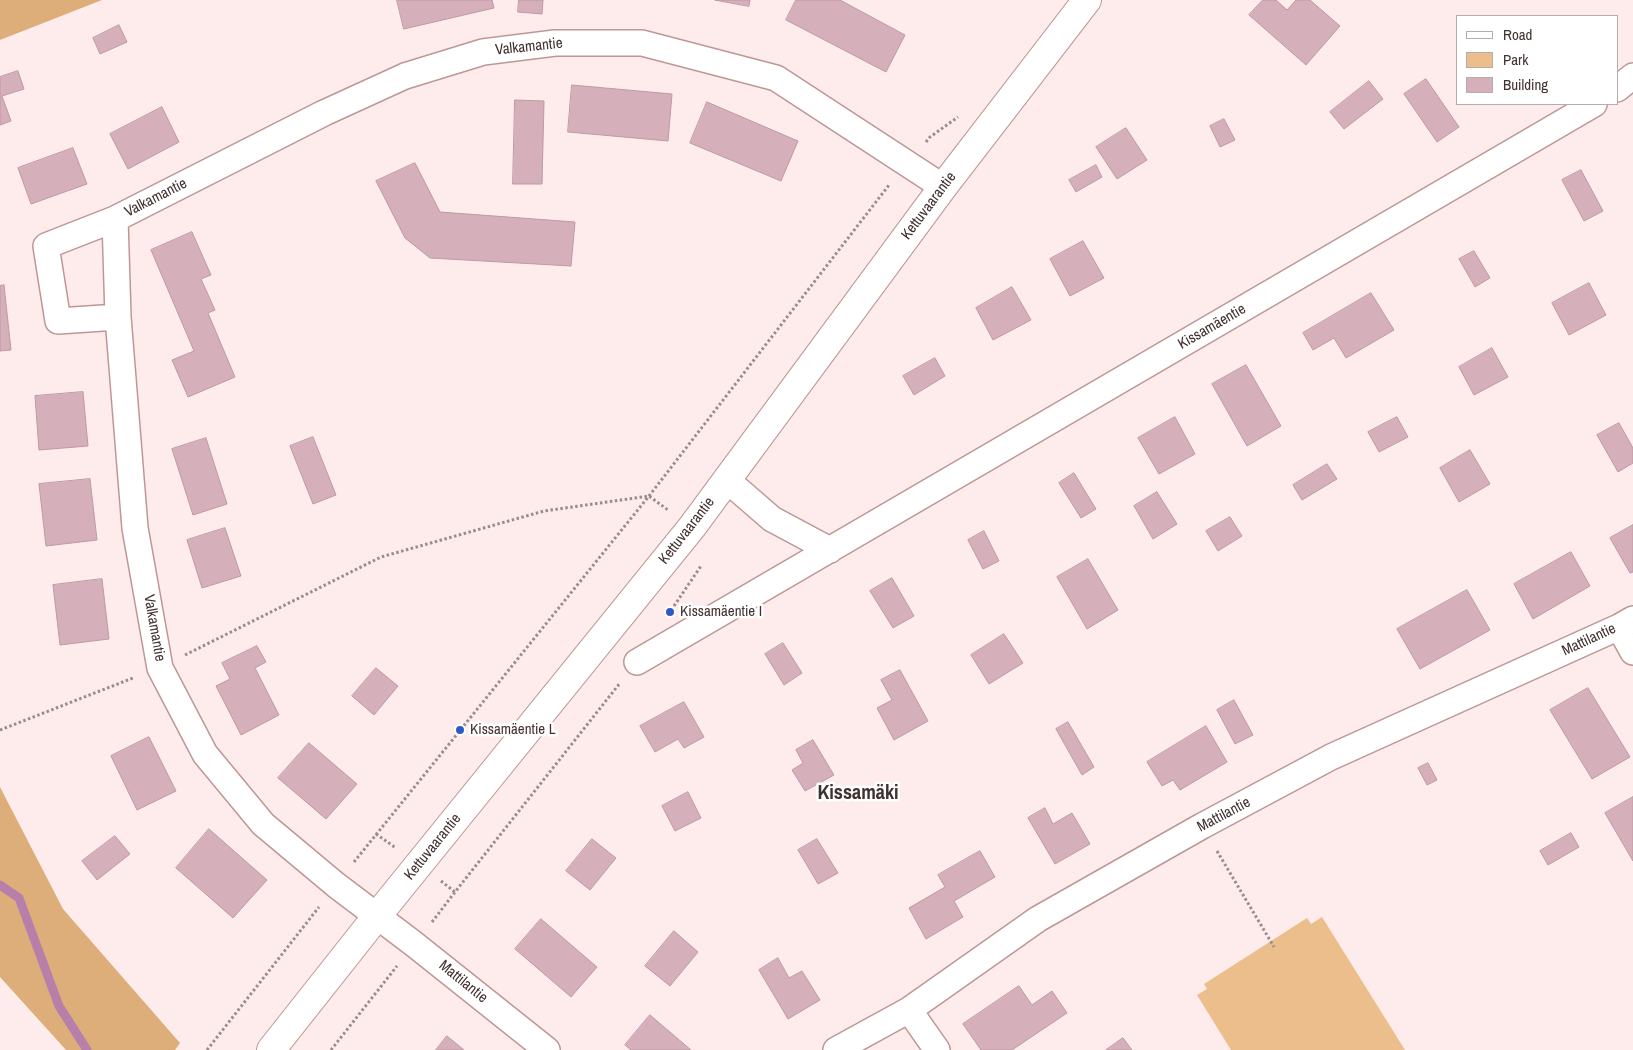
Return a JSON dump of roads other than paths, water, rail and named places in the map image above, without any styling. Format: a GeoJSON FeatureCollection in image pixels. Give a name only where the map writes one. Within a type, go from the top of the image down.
{"type":"FeatureCollection","features":[{"type":"Feature","properties":{"kind":"street","name":"Kettuvaarantie"},"geometry":{"type":"LineString","coordinates":[[271,1050],[376,916],[692,527],[943,187],[1087,0]]}},
{"type":"Feature","properties":{"kind":"street","name":"Valkamantie"},"geometry":{"type":"LineString","coordinates":[[118,317],[58,320],[46,246],[115,219],[324,113],[406,76],[482,52],[556,43],[642,43],[776,78],[943,187]]}},
{"type":"Feature","properties":{"kind":"street"},"geometry":{"type":"LineString","coordinates":[[1618,88],[1633,76]]}},
{"type":"Feature","properties":{"kind":"street","name":"Kissamäentie"},"geometry":{"type":"LineString","coordinates":[[637,662],[1592,105]]}},
{"type":"Feature","properties":{"kind":"street","name":"Valkamantie"},"geometry":{"type":"LineString","coordinates":[[115,219],[118,317],[135,528],[160,668],[205,754],[263,824],[376,916]]}},
{"type":"Feature","properties":{"kind":"street"},"geometry":{"type":"LineString","coordinates":[[727,480],[772,520],[830,550]]}},
{"type":"Feature","properties":{"kind":"street"},"geometry":{"type":"LineString","coordinates":[[1626,623],[1633,652]]}},
{"type":"Feature","properties":{"kind":"street","name":"Mattilantie"},"geometry":{"type":"LineString","coordinates":[[836,1050],[909,1010],[1038,919],[1202,826],[1331,757],[1626,623]]}},
{"type":"Feature","properties":{"kind":"street","name":"Mattilantie"},"geometry":{"type":"LineString","coordinates":[[376,916],[548,1050]]}},
{"type":"Feature","properties":{"kind":"street"},"geometry":{"type":"LineString","coordinates":[[909,1010],[936,1050]]}},
{"type":"Feature","properties":{"kind":"waterway"},"geometry":{"type":"LineString","coordinates":[[0,885],[19,898],[59,1006],[87,1050]]}},
{"type":"Feature","properties":{"kind":"place","name":"Kissamäentie I"},"geometry":{"type":"Point","coordinates":[670,612]}},
{"type":"Feature","properties":{"kind":"place","name":"Kissamäentie L"},"geometry":{"type":"Point","coordinates":[460,730]}},
{"type":"Feature","properties":{"kind":"district","name":"Kissamäki"},"geometry":{"type":"Point","coordinates":[858,794]}}]}
